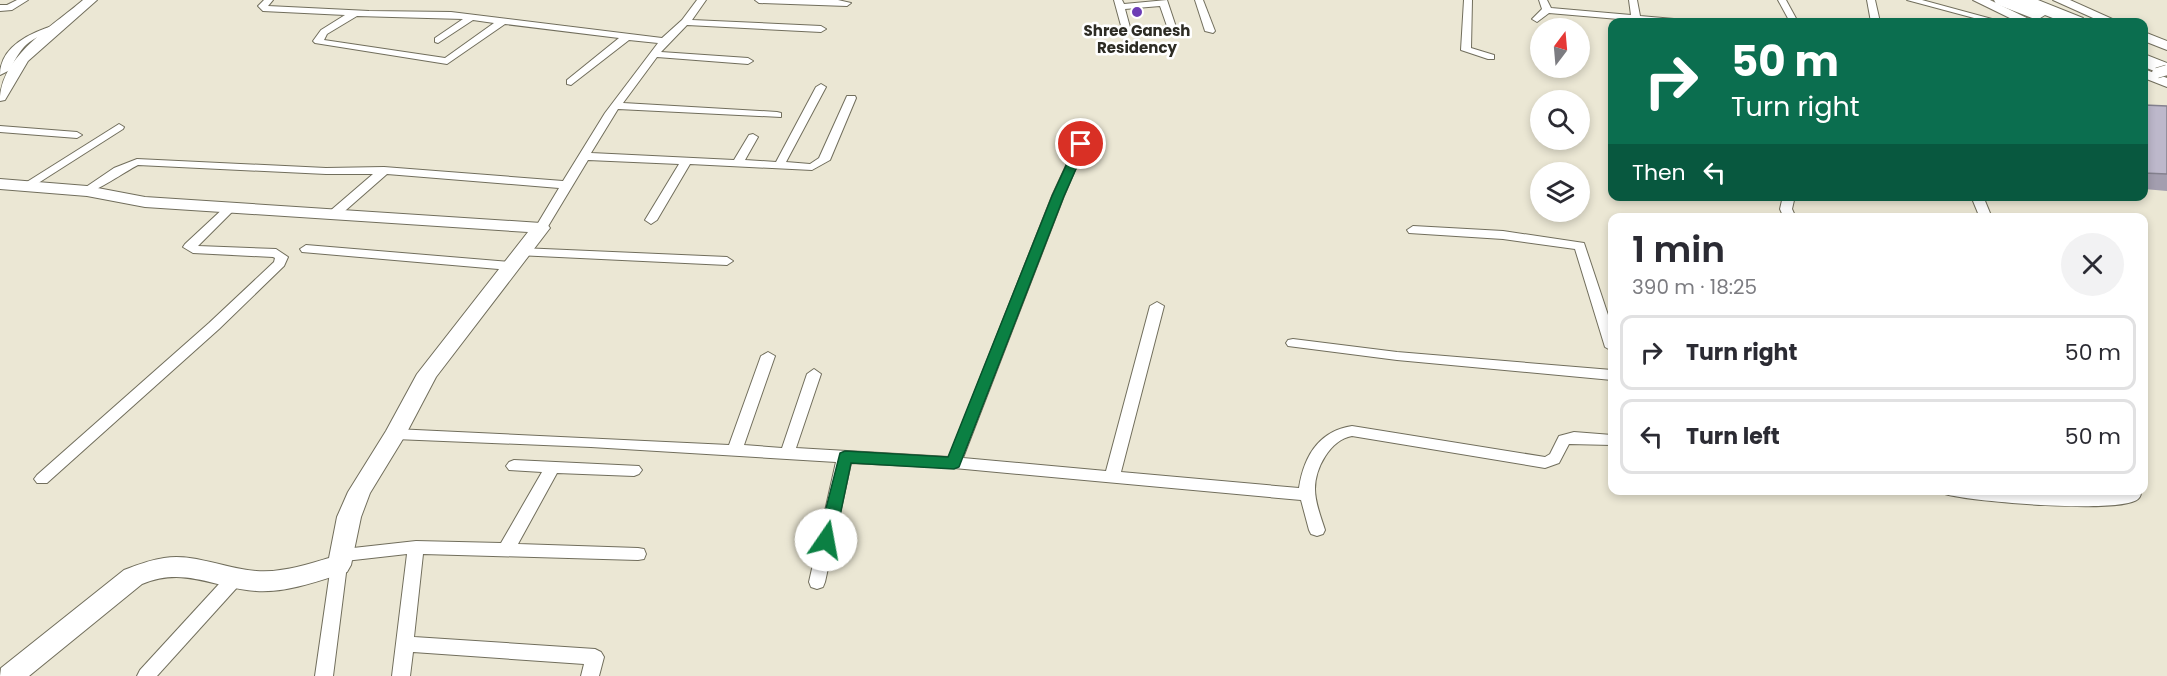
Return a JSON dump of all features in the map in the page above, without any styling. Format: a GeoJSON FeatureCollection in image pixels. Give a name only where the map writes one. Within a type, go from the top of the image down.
{"type":"FeatureCollection","features":[{"type":"Feature","properties":{"kind":"highway"},"geometry":{"type":"LineString","coordinates":[[2002,0],[2045,18]]}},
{"type":"Feature","properties":{"kind":"highway"},"geometry":{"type":"LineString","coordinates":[[2023,0],[2067,18]]}},
{"type":"Feature","properties":{"kind":"highway"},"geometry":{"type":"LineString","coordinates":[[2148,56],[2158,71]]}},
{"type":"Feature","properties":{"kind":"street"},"geometry":{"type":"LineString","coordinates":[[0,14],[5,8],[24,0]]}},
{"type":"Feature","properties":{"kind":"street"},"geometry":{"type":"LineString","coordinates":[[0,97],[10,83],[21,59],[91,0]]}},
{"type":"Feature","properties":{"kind":"street"},"geometry":{"type":"LineString","coordinates":[[269,0],[262,6],[263,8],[472,17],[664,42]]}},
{"type":"Feature","properties":{"kind":"street"},"geometry":{"type":"LineString","coordinates":[[324,676],[340,560],[349,517],[359,492],[436,361],[541,228],[615,106],[654,54],[685,22],[702,0]]}},
{"type":"Feature","properties":{"kind":"street"},"geometry":{"type":"LineString","coordinates":[[759,0],[847,3]]}},
{"type":"Feature","properties":{"kind":"street"},"geometry":{"type":"LineString","coordinates":[[1199,0],[1210,31]]}},
{"type":"Feature","properties":{"kind":"street"},"geometry":{"type":"LineString","coordinates":[[1468,0],[1466,51],[1491,57]]}},
{"type":"Feature","properties":{"kind":"street"},"geometry":{"type":"LineString","coordinates":[[1543,0],[1547,10]]}},
{"type":"Feature","properties":{"kind":"street"},"geometry":{"type":"LineString","coordinates":[[1538,18],[1547,10],[1636,18],[1633,0]]}},
{"type":"Feature","properties":{"kind":"street"},"geometry":{"type":"LineString","coordinates":[[1782,0],[1792,18]]}},
{"type":"Feature","properties":{"kind":"street"},"geometry":{"type":"LineString","coordinates":[[1871,0],[1875,18]]}},
{"type":"Feature","properties":{"kind":"street"},"geometry":{"type":"LineString","coordinates":[[1911,0],[1982,18]]}},
{"type":"Feature","properties":{"kind":"street"},"geometry":{"type":"LineString","coordinates":[[1979,0],[2019,18]]}},
{"type":"Feature","properties":{"kind":"street"},"geometry":{"type":"LineString","coordinates":[[2059,0],[2102,18]]}},
{"type":"Feature","properties":{"kind":"street"},"geometry":{"type":"LineString","coordinates":[[1126,31],[1119,3],[1163,1],[1171,27]]}},
{"type":"Feature","properties":{"kind":"street"},"geometry":{"type":"LineString","coordinates":[[356,13],[324,32],[318,40],[340,46],[447,61],[502,22]]}},
{"type":"Feature","properties":{"kind":"street"},"geometry":{"type":"LineString","coordinates":[[438,40],[472,17]]}},
{"type":"Feature","properties":{"kind":"street"},"geometry":{"type":"LineString","coordinates":[[685,22],[821,29]]}},
{"type":"Feature","properties":{"kind":"street"},"geometry":{"type":"LineString","coordinates":[[0,72],[7,68],[8,60],[17,47],[44,30],[59,27]]}},
{"type":"Feature","properties":{"kind":"street"},"geometry":{"type":"LineString","coordinates":[[571,82],[626,37]]}},
{"type":"Feature","properties":{"kind":"street"},"geometry":{"type":"LineString","coordinates":[[2148,38],[2167,46]]}},
{"type":"Feature","properties":{"kind":"street"},"geometry":{"type":"LineString","coordinates":[[654,54],[748,61]]}},
{"type":"Feature","properties":{"kind":"street"},"geometry":{"type":"LineString","coordinates":[[779,166],[820,87]]}},
{"type":"Feature","properties":{"kind":"street"},"geometry":{"type":"LineString","coordinates":[[583,156],[812,168],[821,164],[851,98]]}},
{"type":"Feature","properties":{"kind":"street"},"geometry":{"type":"LineString","coordinates":[[615,106],[777,115]]}},
{"type":"Feature","properties":{"kind":"street"},"geometry":{"type":"LineString","coordinates":[[28,186],[120,127]]}},
{"type":"Feature","properties":{"kind":"street"},"geometry":{"type":"LineString","coordinates":[[0,129],[77,135]]}},
{"type":"Feature","properties":{"kind":"street"},"geometry":{"type":"LineString","coordinates":[[737,164],[753,137]]}},
{"type":"Feature","properties":{"kind":"street"},"geometry":{"type":"LineString","coordinates":[[954,463],[1058,196],[1081,144]]}},
{"type":"Feature","properties":{"kind":"street"},"geometry":{"type":"LineString","coordinates":[[87,191],[118,170],[136,162],[326,171],[384,170],[566,185]]}},
{"type":"Feature","properties":{"kind":"street"},"geometry":{"type":"LineString","coordinates":[[651,220],[686,162]]}},
{"type":"Feature","properties":{"kind":"street"},"geometry":{"type":"LineString","coordinates":[[334,214],[384,170]]}},
{"type":"Feature","properties":{"kind":"street"},"geometry":{"type":"LineString","coordinates":[[0,184],[87,191],[145,202],[541,228]]}},
{"type":"Feature","properties":{"kind":"street"},"geometry":{"type":"LineString","coordinates":[[42,479],[214,326],[280,263],[282,257],[276,253],[189,247],[231,207]]}},
{"type":"Feature","properties":{"kind":"street"},"geometry":{"type":"LineString","coordinates":[[1413,230],[1503,235],[1580,246],[1608,334]]}},
{"type":"Feature","properties":{"kind":"street"},"geometry":{"type":"LineString","coordinates":[[306,249],[516,259],[726,261]]}},
{"type":"Feature","properties":{"kind":"street"},"geometry":{"type":"LineString","coordinates":[[1112,477],[1157,306]]}},
{"type":"Feature","properties":{"kind":"street"},"geometry":{"type":"LineString","coordinates":[[1293,343],[1396,356],[1608,375]]}},
{"type":"Feature","properties":{"kind":"street"},"geometry":{"type":"LineString","coordinates":[[735,450],[768,356]]}},
{"type":"Feature","properties":{"kind":"street"},"geometry":{"type":"LineString","coordinates":[[787,454],[814,374]]}},
{"type":"Feature","properties":{"kind":"street"},"geometry":{"type":"LineString","coordinates":[[1317,530],[1308,495],[1308,481],[1318,452],[1331,437],[1345,432],[1545,463],[1553,461],[1558,455],[1564,440],[1574,437],[1608,440]]}},
{"type":"Feature","properties":{"kind":"street"},"geometry":{"type":"LineString","coordinates":[[395,434],[954,463],[1308,495]]}},
{"type":"Feature","properties":{"kind":"street"},"geometry":{"type":"LineString","coordinates":[[817,582],[845,457]]}},
{"type":"Feature","properties":{"kind":"street"},"geometry":{"type":"LineString","coordinates":[[514,466],[634,470]]}},
{"type":"Feature","properties":{"kind":"street"},"geometry":{"type":"LineString","coordinates":[[506,550],[554,467]]}},
{"type":"Feature","properties":{"kind":"street"},"geometry":{"type":"LineString","coordinates":[[2012,495],[2126,499],[2133,495]]}},
{"type":"Feature","properties":{"kind":"street"},"geometry":{"type":"LineString","coordinates":[[401,676],[416,547]]}},
{"type":"Feature","properties":{"kind":"street"},"geometry":{"type":"LineString","coordinates":[[10,676],[133,577],[151,568],[174,564],[255,581],[280,579],[340,560],[416,547],[638,554]]}},
{"type":"Feature","properties":{"kind":"street"},"geometry":{"type":"LineString","coordinates":[[146,676],[236,577]]}},
{"type":"Feature","properties":{"kind":"street"},"geometry":{"type":"LineString","coordinates":[[405,644],[595,657],[591,676]]}},
{"type":"Feature","properties":{"kind":"building"},"geometry":{"type":"Polygon","coordinates":[[[2148,105],[2167,106],[2167,174],[2148,173],[2148,105]]]}},
{"type":"Feature","properties":{"kind":"place","name":"Shree Ganesh Residency"},"geometry":{"type":"Point","coordinates":[1137,12]}},
{"type":"Feature","properties":{"kind":"route"},"geometry":{"type":"LineString","coordinates":[[826,540],[845,457],[954,463],[1058,196],[1081,144]]}}]}
